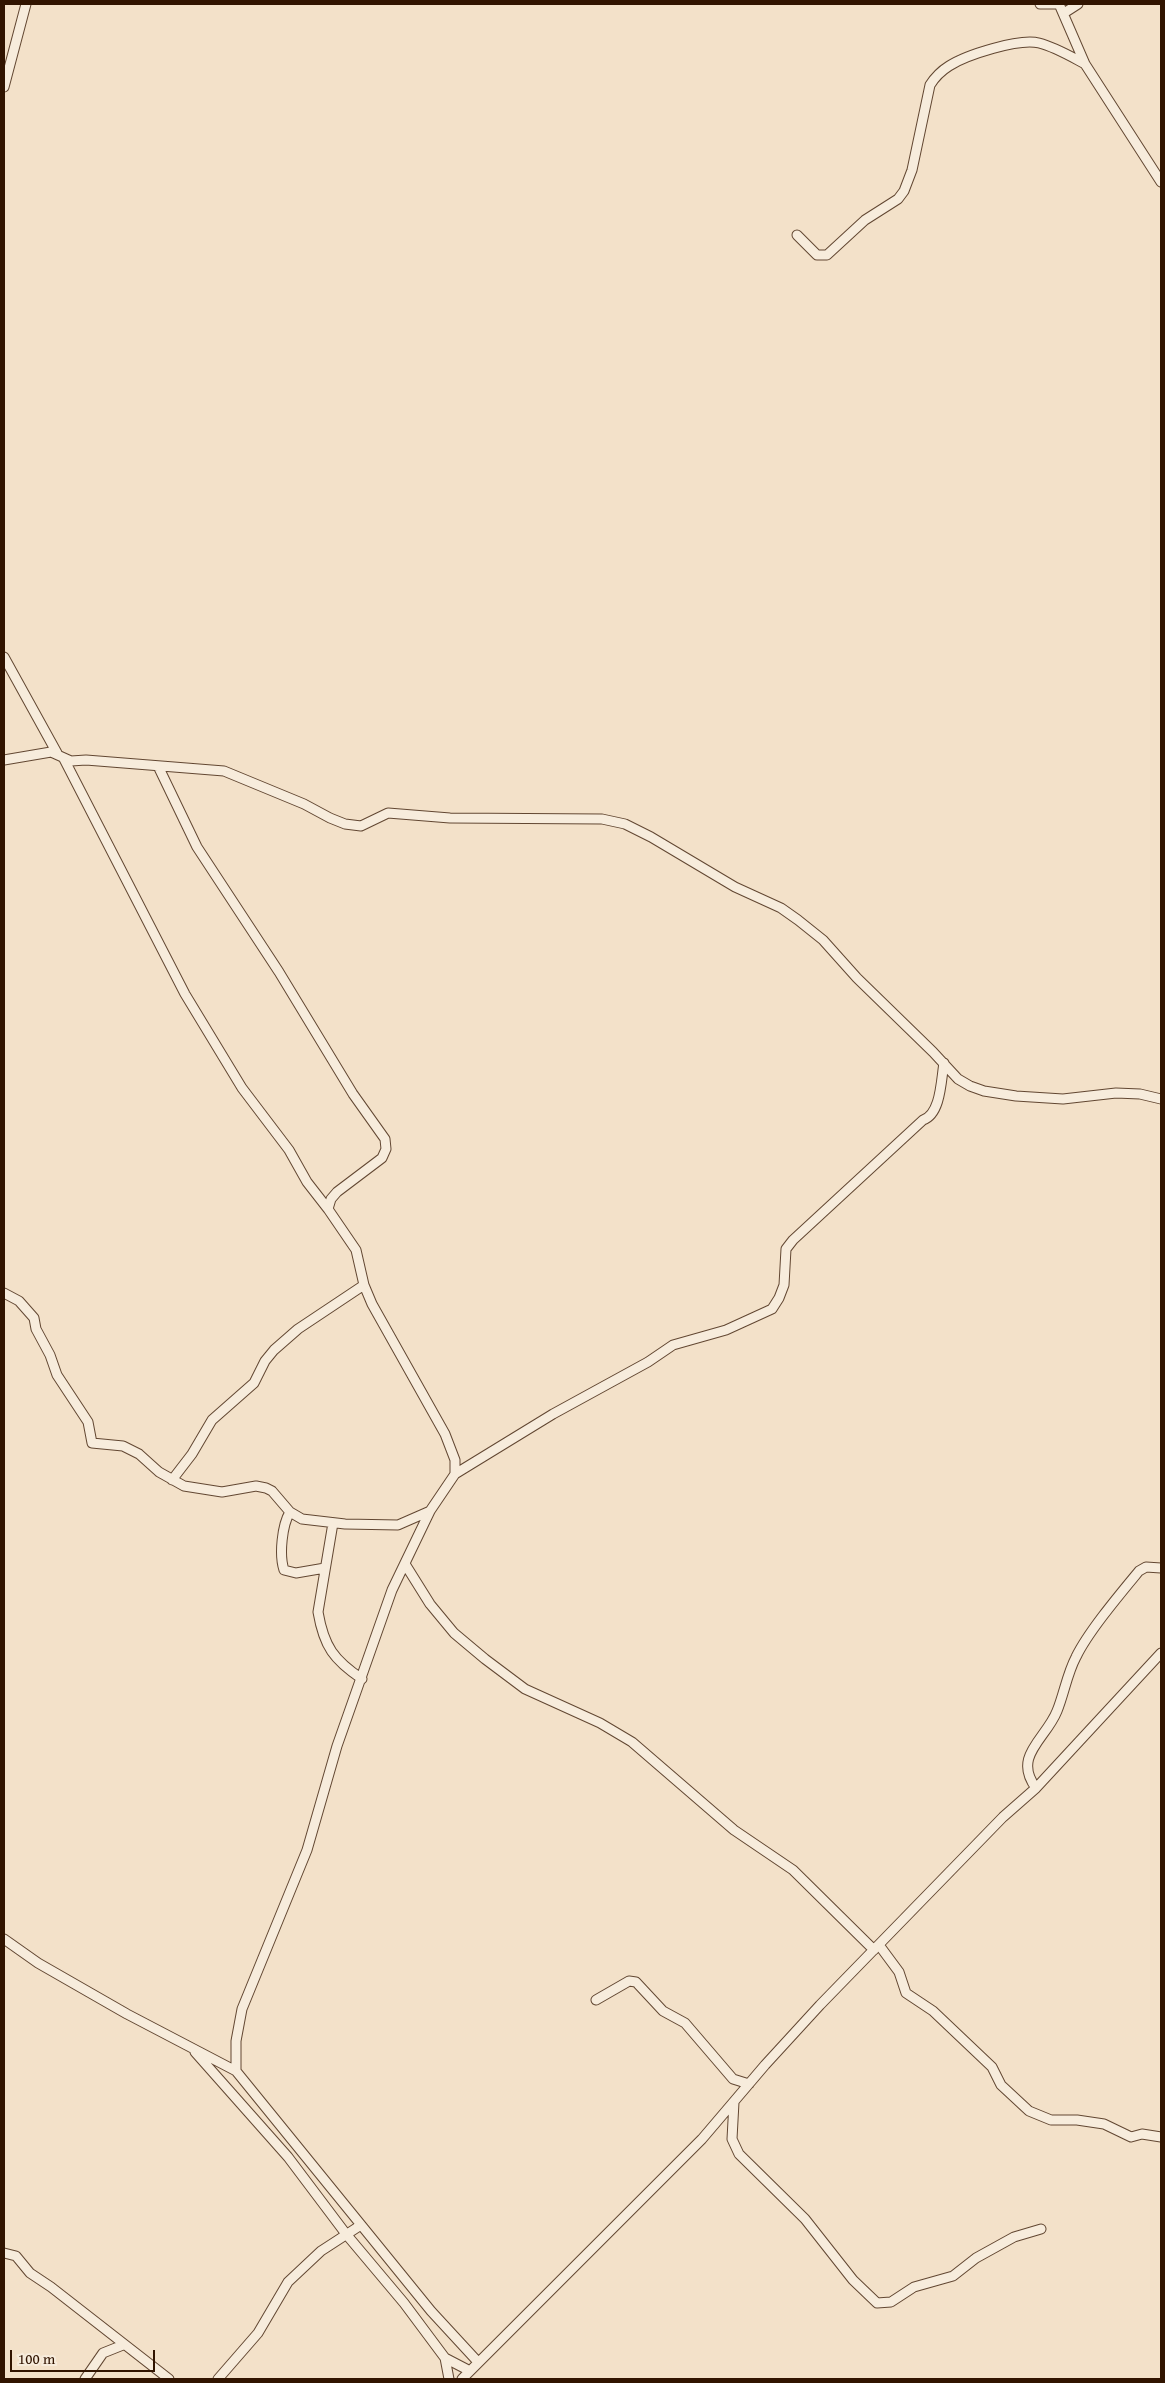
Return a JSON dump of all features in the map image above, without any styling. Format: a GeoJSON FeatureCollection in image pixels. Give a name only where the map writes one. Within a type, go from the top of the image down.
{"type":"FeatureCollection","features":[{"type":"Feature","properties":{"kind":"street"},"geometry":{"type":"LineString","coordinates":[[4,87],[26,4]]}},
{"type":"Feature","properties":{"kind":"street"},"geometry":{"type":"LineString","coordinates":[[1040,4],[1058,4],[1064,13],[1085,64],[1161,182]]}},
{"type":"Feature","properties":{"kind":"street"},"geometry":{"type":"LineString","coordinates":[[1064,13],[1078,4]]}},
{"type":"Feature","properties":{"kind":"street"},"geometry":{"type":"LineString","coordinates":[[797,235],[817,255],[827,255],[865,220],[898,199],[904,191],[912,170],[930,85],[937,75],[950,65],[984,52],[1023,42],[1038,42],[1060,50],[1085,64]]}},
{"type":"Feature","properties":{"kind":"street"},"geometry":{"type":"LineString","coordinates":[[4,657],[138,900],[160,950],[185,994],[242,1088],[294,1157],[307,1182],[356,1250],[364,1285],[372,1304],[445,1434],[455,1460],[455,1474]]}},
{"type":"Feature","properties":{"kind":"street"},"geometry":{"type":"LineString","coordinates":[[4,760],[46,752],[60,756],[224,771],[304,804],[345,824],[361,826],[388,813],[450,818],[602,819],[625,824],[735,887],[774,905],[798,920],[823,940],[857,978],[958,1079],[970,1086],[984,1091],[1063,1099],[1116,1093],[1140,1094],[1161,1099]]}},
{"type":"Feature","properties":{"kind":"street"},"geometry":{"type":"LineString","coordinates":[[158,766],[197,846],[279,972],[353,1094],[384,1139],[386,1149],[382,1158],[337,1192],[331,1199],[328,1209]]}},
{"type":"Feature","properties":{"kind":"street"},"geometry":{"type":"LineString","coordinates":[[236,2071],[236,2041],[242,2009],[308,1850],[337,1746],[392,1590],[430,1511],[455,1474],[553,1414],[648,1362],[673,1344],[726,1330],[772,1309],[779,1298],[784,1284],[786,1249],[792,1240],[923,1120],[929,1118],[936,1108],[944,1063]]}},
{"type":"Feature","properties":{"kind":"street"},"geometry":{"type":"LineString","coordinates":[[172,1480],[192,1454],[212,1420],[254,1383],[265,1361],[274,1350],[298,1329],[364,1285]]}},
{"type":"Feature","properties":{"kind":"street"},"geometry":{"type":"LineString","coordinates":[[4,1294],[19,1301],[34,1318],[36,1329],[50,1355],[57,1375],[88,1422],[91,1442],[105,1446],[123,1446],[139,1454],[159,1472],[189,1488],[222,1492],[256,1486],[266,1488],[272,1491],[290,1512],[302,1519],[333,1523],[398,1525],[430,1511]]}},
{"type":"Feature","properties":{"kind":"street"},"geometry":{"type":"LineString","coordinates":[[290,1512],[284,1534],[281,1563],[284,1570],[296,1573],[325,1568]]}},
{"type":"Feature","properties":{"kind":"street"},"geometry":{"type":"LineString","coordinates":[[333,1523],[318,1612],[325,1640],[333,1656],[362,1679]]}},
{"type":"Feature","properties":{"kind":"street"},"geometry":{"type":"LineString","coordinates":[[404,1564],[430,1604],[454,1633],[484,1659],[525,1690],[600,1724],[632,1742],[734,1830],[793,1870],[899,1972],[906,1993],[933,2011],[992,2067],[1001,2085],[1029,2111],[1051,2120],[1077,2120],[1104,2124],[1131,2137],[1142,2134],[1161,2137]]}},
{"type":"Feature","properties":{"kind":"street"},"geometry":{"type":"LineString","coordinates":[[1036,1788],[1029,1778],[1028,1762],[1030,1751],[1057,1711],[1076,1656],[1139,1571],[1146,1567],[1161,1568]]}},
{"type":"Feature","properties":{"kind":"street"},"geometry":{"type":"LineString","coordinates":[[462,2379],[702,2139],[820,2005],[1003,1817],[1036,1788],[1161,1653]]}},
{"type":"Feature","properties":{"kind":"street"},"geometry":{"type":"LineString","coordinates":[[4,1939],[38,1963],[236,2071],[431,2312],[478,2362]]}},
{"type":"Feature","properties":{"kind":"street"},"geometry":{"type":"LineString","coordinates":[[596,2000],[629,1982],[636,1982],[663,2010],[686,2024],[733,2079],[749,2084]]}},
{"type":"Feature","properties":{"kind":"street"},"geometry":{"type":"LineString","coordinates":[[192,2048],[288,2157],[346,2234],[404,2303],[445,2358],[470,2371]]}},
{"type":"Feature","properties":{"kind":"street"},"geometry":{"type":"LineString","coordinates":[[734,2102],[732,2139],[739,2154],[761,2179],[805,2219],[853,2280],[877,2302],[891,2302],[914,2287],[953,2276],[976,2258],[1014,2237],[1041,2229]]}},
{"type":"Feature","properties":{"kind":"street"},"geometry":{"type":"LineString","coordinates":[[218,2379],[258,2333],[288,2282],[321,2251],[361,2225]]}},
{"type":"Feature","properties":{"kind":"street"},"geometry":{"type":"LineString","coordinates":[[4,2253],[16,2256],[30,2273],[51,2287],[169,2379]]}},
{"type":"Feature","properties":{"kind":"street"},"geometry":{"type":"LineString","coordinates":[[85,2379],[103,2353],[124,2345]]}},
{"type":"Feature","properties":{"kind":"street"},"geometry":{"type":"LineString","coordinates":[[445,2358],[449,2379]]}}]}
